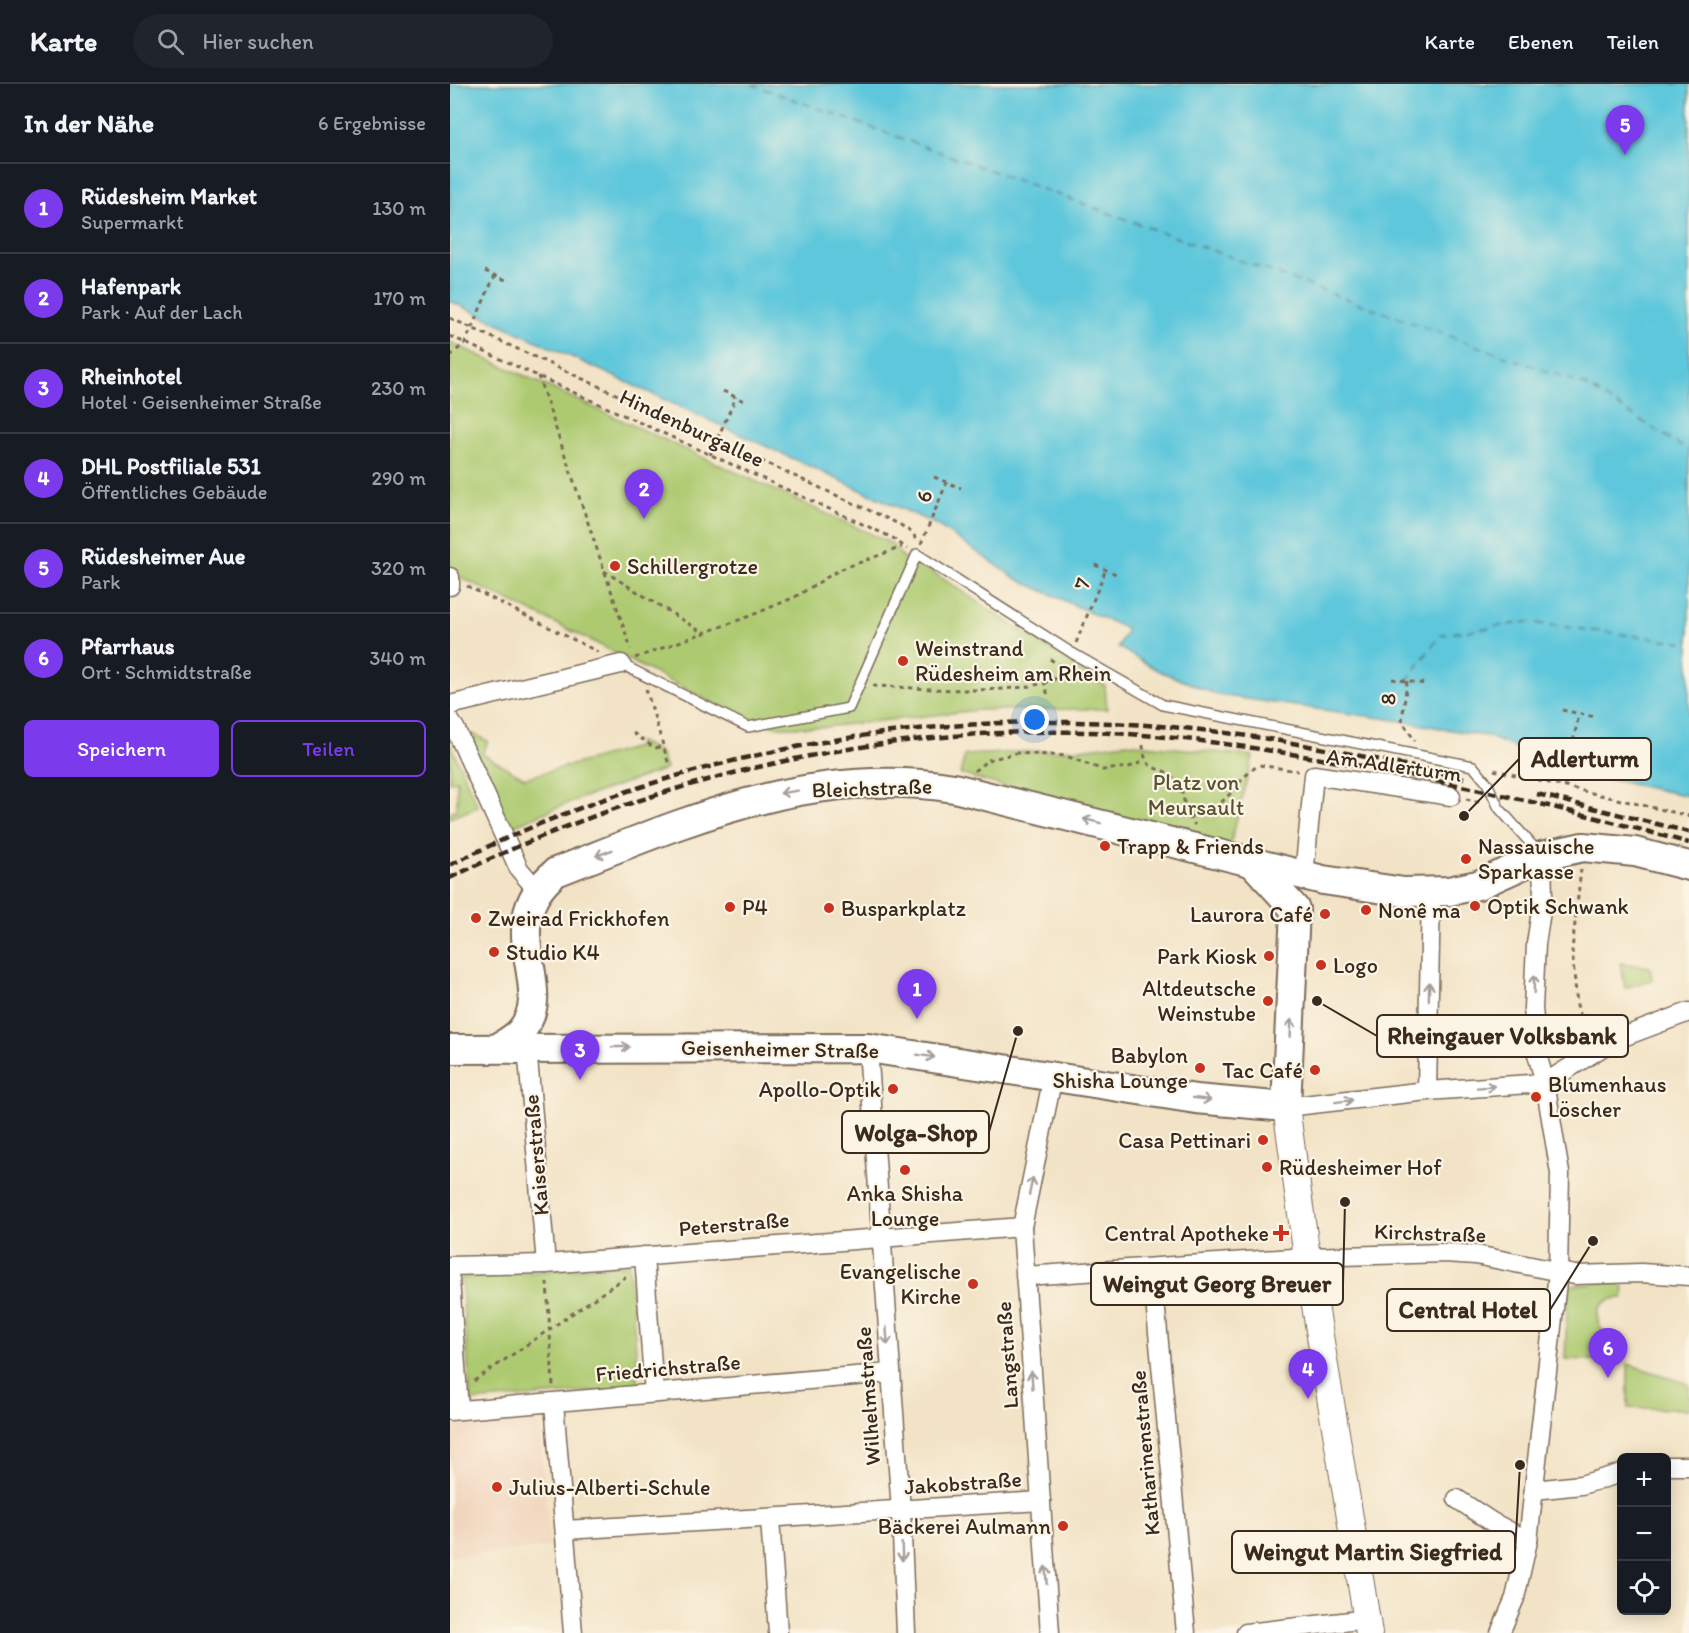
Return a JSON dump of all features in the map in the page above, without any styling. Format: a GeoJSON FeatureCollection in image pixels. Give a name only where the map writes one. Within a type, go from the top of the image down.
{"type":"FeatureCollection","features":[{"type":"Feature","properties":{"kind":"main road","name":"Bleichstraße"},"geometry":{"type":"LineString","coordinates":[[537,890],[556,872],[685,822],[752,800],[842,786],[910,783],[954,788],[1314,877],[1404,892],[1431,893],[1478,885],[1542,856],[1583,847],[1635,852],[1689,866]]}},
{"type":"Feature","properties":{"kind":"main road"},"geometry":{"type":"LineString","coordinates":[[1251,861],[1295,909]]}},
{"type":"Feature","properties":{"kind":"main road"},"geometry":{"type":"LineString","coordinates":[[1314,877],[1295,909],[1286,1107],[1307,1257],[1368,1626]]}},
{"type":"Feature","properties":{"kind":"main road"},"geometry":{"type":"LineString","coordinates":[[537,890],[531,900],[525,922],[532,1008],[542,1030],[551,1038],[576,1047]]}},
{"type":"Feature","properties":{"kind":"main road"},"geometry":{"type":"LineString","coordinates":[[498,1048],[520,1032],[532,1008]]}},
{"type":"Feature","properties":{"kind":"main road","name":"Geisenheimer Straße"},"geometry":{"type":"LineString","coordinates":[[450,1048],[868,1048],[1196,1099],[1286,1107]]}},
{"type":"Feature","properties":{"kind":"street"},"geometry":{"type":"LineString","coordinates":[[450,705],[627,661]]}},
{"type":"Feature","properties":{"kind":"street"},"geometry":{"type":"LineString","coordinates":[[450,721],[456,728],[519,869],[537,890]]}},
{"type":"Feature","properties":{"kind":"street","name":"Am Adlerturm"},"geometry":{"type":"LineString","coordinates":[[1314,877],[1314,775],[1451,796]]}},
{"type":"Feature","properties":{"kind":"street"},"geometry":{"type":"LineString","coordinates":[[1500,1633],[1515,1598],[1528,1541],[1558,1273],[1560,1173],[1545,1083],[1537,1054],[1533,1008],[1536,944],[1543,898],[1542,856]]}},
{"type":"Feature","properties":{"kind":"street"},"geometry":{"type":"LineString","coordinates":[[1427,1091],[1431,893]]}},
{"type":"Feature","properties":{"kind":"street"},"geometry":{"type":"LineString","coordinates":[[1286,1107],[1427,1091],[1545,1083],[1611,1041],[1689,1012]]}},
{"type":"Feature","properties":{"kind":"street","name":"Kaiserstraße"},"geometry":{"type":"LineString","coordinates":[[527,1047],[546,1267]]}},
{"type":"Feature","properties":{"kind":"street","name":"Wilhelmstraße"},"geometry":{"type":"LineString","coordinates":[[868,1048],[901,1511],[906,1633]]}},
{"type":"Feature","properties":{"kind":"street","name":"Langstraße"},"geometry":{"type":"LineString","coordinates":[[1050,1633],[1022,1227],[1053,1076]]}},
{"type":"Feature","properties":{"kind":"street","name":"Peterstraße"},"geometry":{"type":"LineString","coordinates":[[450,1266],[546,1267],[644,1256],[1022,1227]]}},
{"type":"Feature","properties":{"kind":"street","name":"Kirchstraße"},"geometry":{"type":"LineString","coordinates":[[1025,1276],[1307,1257],[1476,1255],[1558,1273],[1689,1276]]}},
{"type":"Feature","properties":{"kind":"street"},"geometry":{"type":"LineString","coordinates":[[644,1256],[654,1393]]}},
{"type":"Feature","properties":{"kind":"street","name":"Katharinenstraße"},"geometry":{"type":"LineString","coordinates":[[1152,1268],[1186,1633]]}},
{"type":"Feature","properties":{"kind":"street"},"geometry":{"type":"LineString","coordinates":[[450,1279],[456,1404]]}},
{"type":"Feature","properties":{"kind":"street","name":"Friedrichstraße"},"geometry":{"type":"LineString","coordinates":[[456,1404],[654,1393],[890,1372]]}},
{"type":"Feature","properties":{"kind":"street"},"geometry":{"type":"LineString","coordinates":[[554,1399],[573,1633]]}},
{"type":"Feature","properties":{"kind":"street"},"geometry":{"type":"LineString","coordinates":[[1671,1466],[1689,1466]]}},
{"type":"Feature","properties":{"kind":"street"},"geometry":{"type":"LineString","coordinates":[[1534,1490],[1581,1485],[1617,1474]]}},
{"type":"Feature","properties":{"kind":"street"},"geometry":{"type":"LineString","coordinates":[[1457,1499],[1492,1522],[1528,1541]]}},
{"type":"Feature","properties":{"kind":"street","name":"Jakobstraße"},"geometry":{"type":"LineString","coordinates":[[565,1530],[1041,1501]]}},
{"type":"Feature","properties":{"kind":"street"},"geometry":{"type":"LineString","coordinates":[[770,1519],[778,1633]]}},
{"type":"Feature","properties":{"kind":"street"},"geometry":{"type":"LineString","coordinates":[[1246,1633],[1368,1626]]}},
{"type":"Feature","properties":{"kind":"lane"},"geometry":{"type":"LineString","coordinates":[[627,661],[640,673],[748,727],[849,708],[917,554],[1072,652],[1163,705],[1473,766],[1487,783],[1499,808],[1542,856]]}},
{"type":"Feature","properties":{"kind":"path"},"geometry":{"type":"LineString","coordinates":[[485,271],[506,280]]}},
{"type":"Feature","properties":{"kind":"path"},"geometry":{"type":"LineString","coordinates":[[450,356],[465,344],[495,276]]}},
{"type":"Feature","properties":{"kind":"path"},"geometry":{"type":"LineString","coordinates":[[450,318],[899,524],[914,534],[917,554]]}},
{"type":"Feature","properties":{"kind":"path","name":"Hindenburgallee"},"geometry":{"type":"LineString","coordinates":[[450,336],[893,538],[902,548],[917,554]]}},
{"type":"Feature","properties":{"kind":"path"},"geometry":{"type":"LineString","coordinates":[[538,376],[603,570],[627,661]]}},
{"type":"Feature","properties":{"kind":"path"},"geometry":{"type":"LineString","coordinates":[[723,391],[746,402]]}},
{"type":"Feature","properties":{"kind":"path"},"geometry":{"type":"LineString","coordinates":[[710,455],[736,397]]}},
{"type":"Feature","properties":{"kind":"path"},"geometry":{"type":"LineString","coordinates":[[934,477],[961,488]]}},
{"type":"Feature","properties":{"kind":"path","name":"6"},"geometry":{"type":"LineString","coordinates":[[917,554],[947,482]]}},
{"type":"Feature","properties":{"kind":"path"},"geometry":{"type":"LineString","coordinates":[[627,661],[705,634],[795,597],[844,567],[882,557],[902,548]]}},
{"type":"Feature","properties":{"kind":"path"},"geometry":{"type":"LineString","coordinates":[[1095,565],[1118,575]]}},
{"type":"Feature","properties":{"kind":"path","name":"7"},"geometry":{"type":"LineString","coordinates":[[1072,652],[1106,569]]}},
{"type":"Feature","properties":{"kind":"path"},"geometry":{"type":"LineString","coordinates":[[603,570],[705,634]]}},
{"type":"Feature","properties":{"kind":"path"},"geometry":{"type":"LineString","coordinates":[[450,580],[627,661],[640,673],[669,765]]}},
{"type":"Feature","properties":{"kind":"path"},"geometry":{"type":"LineString","coordinates":[[859,685],[993,691],[1022,688],[1059,678],[1069,670],[1050,659]]}},
{"type":"Feature","properties":{"kind":"path"},"geometry":{"type":"LineString","coordinates":[[1392,679],[1426,684]]}},
{"type":"Feature","properties":{"kind":"path"},"geometry":{"type":"LineString","coordinates":[[1044,681],[1048,696]]}},
{"type":"Feature","properties":{"kind":"path","name":"8"},"geometry":{"type":"LineString","coordinates":[[1402,721],[1407,681]]}},
{"type":"Feature","properties":{"kind":"path"},"geometry":{"type":"LineString","coordinates":[[1562,710],[1595,717]]}},
{"type":"Feature","properties":{"kind":"path"},"geometry":{"type":"LineString","coordinates":[[1564,785],[1579,714]]}},
{"type":"Feature","properties":{"kind":"path"},"geometry":{"type":"LineString","coordinates":[[633,733],[655,748],[664,746]]}},
{"type":"Feature","properties":{"kind":"path"},"geometry":{"type":"LineString","coordinates":[[1143,746],[1145,761],[1177,782],[1189,818],[1195,812],[1216,806],[1241,779],[1259,765],[1269,764],[1314,775]]}},
{"type":"Feature","properties":{"kind":"path"},"geometry":{"type":"LineString","coordinates":[[954,788],[988,760],[1010,753],[1066,756],[1103,770],[1129,767],[1145,761]]}},
{"type":"Feature","properties":{"kind":"path"},"geometry":{"type":"LineString","coordinates":[[1473,766],[1564,785],[1689,816]]}},
{"type":"Feature","properties":{"kind":"path","name":"Am Adlerturm"},"geometry":{"type":"LineString","coordinates":[[1451,796],[1499,808]]}},
{"type":"Feature","properties":{"kind":"path"},"geometry":{"type":"LineString","coordinates":[[1583,847],[1572,950],[1577,1005],[1594,1053]]}},
{"type":"Feature","properties":{"kind":"path"},"geometry":{"type":"LineString","coordinates":[[546,1267],[554,1399]]}},
{"type":"Feature","properties":{"kind":"path"},"geometry":{"type":"LineString","coordinates":[[456,1404],[550,1329],[630,1275]]}},
{"type":"Feature","properties":{"kind":"shaded area","name":"Julius-Alberti-Schule"},"geometry":{"type":"Polygon","coordinates":[[[538,1418],[550,1547],[450,1556],[450,1426],[538,1418]]]}},
{"type":"Feature","properties":{"kind":"green space"},"geometry":{"type":"Polygon","coordinates":[[[450,342],[891,543],[903,558],[934,573],[1105,686],[1107,709],[979,710],[825,727],[779,727],[736,715],[460,577],[450,571],[450,342]]]}},
{"type":"Feature","properties":{"kind":"green space"},"geometry":{"type":"Polygon","coordinates":[[[473,734],[488,741],[482,754],[525,778],[637,747],[638,741],[660,752],[666,769],[573,801],[510,827],[469,738],[473,734]]]}},
{"type":"Feature","properties":{"kind":"green space"},"geometry":{"type":"Polygon","coordinates":[[[450,743],[478,807],[450,818],[450,812],[457,809],[457,780],[450,782],[450,743]]]}},
{"type":"Feature","properties":{"kind":"green space","name":"Platz von Meursault"},"geometry":{"type":"Polygon","coordinates":[[[1126,743],[1253,756],[1229,849],[960,774],[965,755],[1080,749],[1126,743]]]}},
{"type":"Feature","properties":{"kind":"green space"},"geometry":{"type":"Polygon","coordinates":[[[1620,963],[1650,967],[1652,980],[1625,988],[1620,963]]]}},
{"type":"Feature","properties":{"kind":"green space"},"geometry":{"type":"Polygon","coordinates":[[[629,1264],[639,1388],[471,1401],[461,1278],[629,1264]]]}},
{"type":"Feature","properties":{"kind":"green space"},"geometry":{"type":"Polygon","coordinates":[[[1616,1282],[1624,1287],[1623,1298],[1612,1299],[1604,1303],[1599,1309],[1598,1316],[1603,1331],[1620,1343],[1619,1361],[1565,1359],[1568,1288],[1571,1285],[1616,1282]]]}},
{"type":"Feature","properties":{"kind":"green space"},"geometry":{"type":"Polygon","coordinates":[[[1628,1364],[1689,1384],[1689,1409],[1628,1408],[1628,1364]]]}},
{"type":"Feature","properties":{"kind":"water"},"geometry":{"type":"Polygon","coordinates":[[[450,84],[1689,84],[1689,796],[1568,771],[1490,737],[1402,721],[1218,695],[1157,670],[1118,647],[1127,629],[1017,579],[937,525],[450,301],[450,84]]]}},
{"type":"Feature","properties":{"kind":"ferry route"},"geometry":{"type":"LineString","coordinates":[[751,84],[1585,385],[1689,451]]}},
{"type":"Feature","properties":{"kind":"ferry route"},"geometry":{"type":"LineString","coordinates":[[1407,681],[1440,635],[1527,622],[1689,643]]}},
{"type":"Feature","properties":{"kind":"railway"},"geometry":{"type":"LineString","coordinates":[[450,865],[533,827],[619,794],[706,768],[796,747],[886,733],[977,724],[1069,722],[1160,726],[1237,734],[1464,778]]}},
{"type":"Feature","properties":{"kind":"railway"},"geometry":{"type":"LineString","coordinates":[[450,878],[525,844],[601,814],[680,788],[759,767],[840,750],[922,739],[1004,733],[1086,732],[1144,735],[1286,753],[1503,795],[1689,843]]}},
{"type":"Feature","properties":{"kind":"railway"},"geometry":{"type":"LineString","coordinates":[[1537,794],[1689,832]]}},
{"type":"Feature","properties":{"kind":"place","name":"Rüdesheimer Aue"},"geometry":{"type":"Point","coordinates":[1625,155]}},
{"type":"Feature","properties":{"kind":"place","name":"Hafenpark"},"geometry":{"type":"Point","coordinates":[644,519]}},
{"type":"Feature","properties":{"kind":"place","name":"Schillergrotze"},"geometry":{"type":"Point","coordinates":[615,566]}},
{"type":"Feature","properties":{"kind":"place","name":"Weinstrand Rüdesheim am Rhein"},"geometry":{"type":"Point","coordinates":[903,661]}},
{"type":"Feature","properties":{"kind":"place","name":"Adlerturm"},"geometry":{"type":"Point","coordinates":[1464,816]}},
{"type":"Feature","properties":{"kind":"place","name":"Trapp & Friends"},"geometry":{"type":"Point","coordinates":[1105,846]}},
{"type":"Feature","properties":{"kind":"place","name":"Nassauische Sparkasse"},"geometry":{"type":"Point","coordinates":[1466,859]}},
{"type":"Feature","properties":{"kind":"place","name":"Optik Schwank"},"geometry":{"type":"Point","coordinates":[1475,906]}},
{"type":"Feature","properties":{"kind":"place","name":"P4"},"geometry":{"type":"Point","coordinates":[730,907]}},
{"type":"Feature","properties":{"kind":"place","name":"Busparkplatz"},"geometry":{"type":"Point","coordinates":[829,908]}},
{"type":"Feature","properties":{"kind":"place","name":"Nonê ma"},"geometry":{"type":"Point","coordinates":[1366,910]}},
{"type":"Feature","properties":{"kind":"place","name":"Laurora Café"},"geometry":{"type":"Point","coordinates":[1325,914]}},
{"type":"Feature","properties":{"kind":"place","name":"Zweirad Frickhofen"},"geometry":{"type":"Point","coordinates":[476,918]}},
{"type":"Feature","properties":{"kind":"place","name":"Studio K4"},"geometry":{"type":"Point","coordinates":[494,952]}},
{"type":"Feature","properties":{"kind":"place","name":"Park Kiosk"},"geometry":{"type":"Point","coordinates":[1269,956]}},
{"type":"Feature","properties":{"kind":"place","name":"Logo"},"geometry":{"type":"Point","coordinates":[1321,965]}},
{"type":"Feature","properties":{"kind":"place","name":"Altdeutsche Weinstube"},"geometry":{"type":"Point","coordinates":[1268,1001]}},
{"type":"Feature","properties":{"kind":"place","name":"Rheingauer Volksbank"},"geometry":{"type":"Point","coordinates":[1317,1001]}},
{"type":"Feature","properties":{"kind":"place","name":"Rüdesheim Market"},"geometry":{"type":"Point","coordinates":[917,1019]}},
{"type":"Feature","properties":{"kind":"place","name":"Wolga-Shop"},"geometry":{"type":"Point","coordinates":[1018,1031]}},
{"type":"Feature","properties":{"kind":"place","name":"Babylon Shisha Lounge"},"geometry":{"type":"Point","coordinates":[1200,1068]}},
{"type":"Feature","properties":{"kind":"place","name":"Tac Café"},"geometry":{"type":"Point","coordinates":[1315,1070]}},
{"type":"Feature","properties":{"kind":"place","name":"Rheinhotel"},"geometry":{"type":"Point","coordinates":[580,1080]}},
{"type":"Feature","properties":{"kind":"place","name":"Apollo-Optik"},"geometry":{"type":"Point","coordinates":[893,1089]}},
{"type":"Feature","properties":{"kind":"place","name":"Blumenhaus Löscher"},"geometry":{"type":"Point","coordinates":[1536,1097]}},
{"type":"Feature","properties":{"kind":"place","name":"Casa Pettinari"},"geometry":{"type":"Point","coordinates":[1263,1140]}},
{"type":"Feature","properties":{"kind":"place","name":"Rüdesheimer Hof"},"geometry":{"type":"Point","coordinates":[1267,1167]}},
{"type":"Feature","properties":{"kind":"place","name":"Anka Shisha Lounge"},"geometry":{"type":"Point","coordinates":[905,1170]}},
{"type":"Feature","properties":{"kind":"place","name":"Weingut Georg Breuer"},"geometry":{"type":"Point","coordinates":[1345,1202]}},
{"type":"Feature","properties":{"kind":"place","name":"Central Apotheke"},"geometry":{"type":"Point","coordinates":[1281,1233]}},
{"type":"Feature","properties":{"kind":"place","name":"Central Hotel"},"geometry":{"type":"Point","coordinates":[1593,1241]}},
{"type":"Feature","properties":{"kind":"place","name":"Evangelische Kirche"},"geometry":{"type":"Point","coordinates":[973,1284]}},
{"type":"Feature","properties":{"kind":"place","name":"Pfarrhaus"},"geometry":{"type":"Point","coordinates":[1608,1378]}},
{"type":"Feature","properties":{"kind":"place","name":"DHL Postfiliale 531"},"geometry":{"type":"Point","coordinates":[1308,1399]}},
{"type":"Feature","properties":{"kind":"place","name":"Weingut Martin Siegfried"},"geometry":{"type":"Point","coordinates":[1520,1465]}},
{"type":"Feature","properties":{"kind":"place","name":"Julius-Alberti-Schule"},"geometry":{"type":"Point","coordinates":[497,1487]}},
{"type":"Feature","properties":{"kind":"place","name":"Bäckerei Aulmann"},"geometry":{"type":"Point","coordinates":[1063,1526]}}]}
